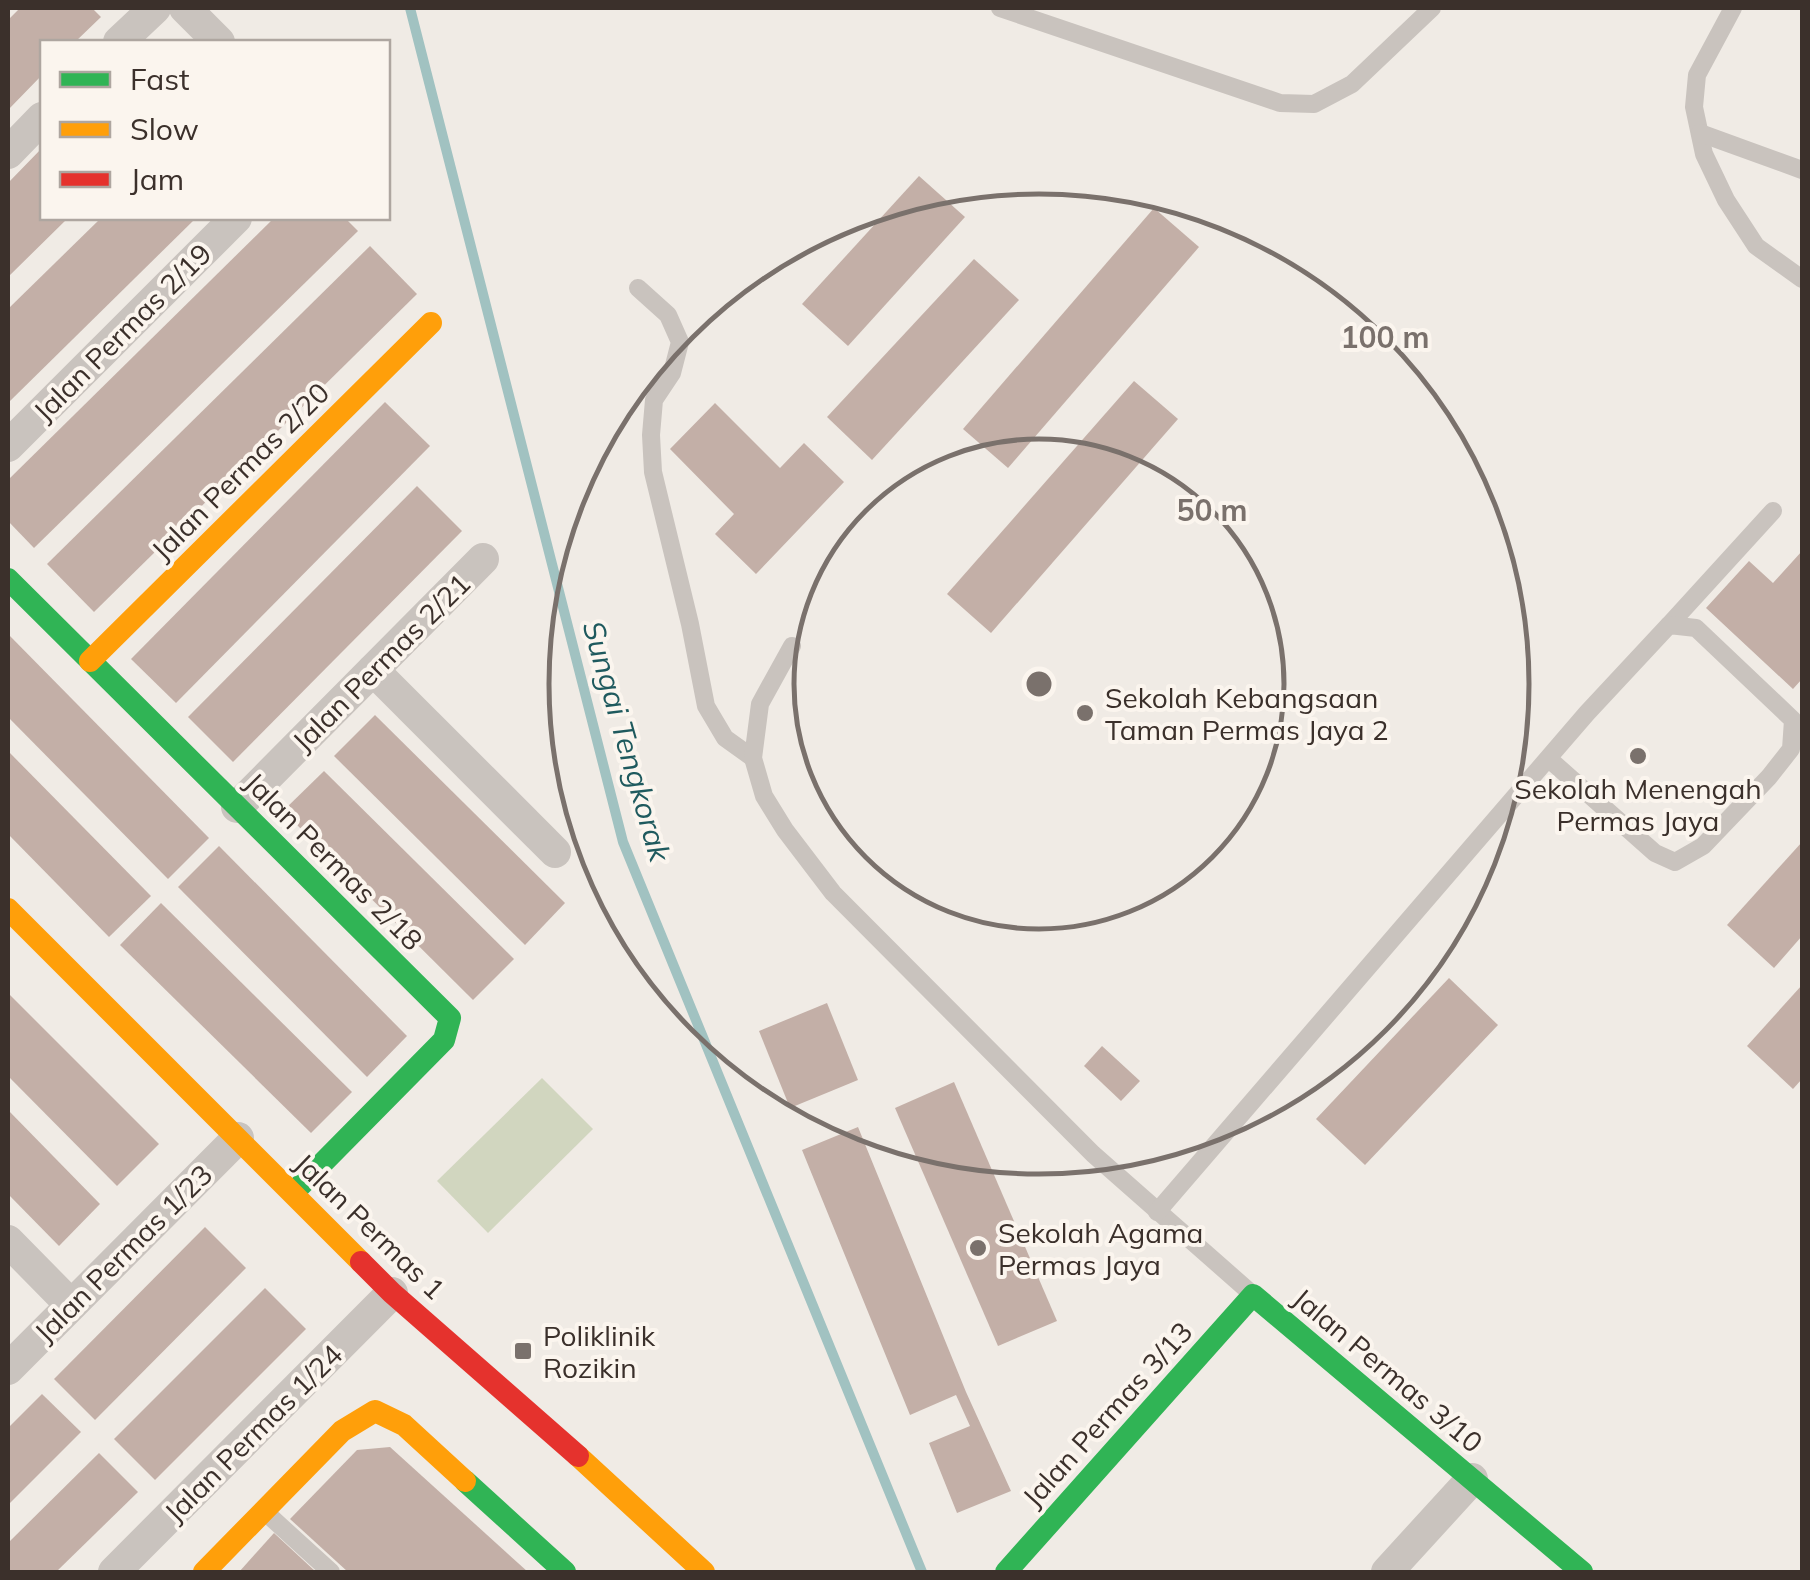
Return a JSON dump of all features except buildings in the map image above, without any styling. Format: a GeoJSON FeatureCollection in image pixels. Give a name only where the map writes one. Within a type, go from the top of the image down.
{"type":"FeatureCollection","features":[{"type":"Feature","properties":{"kind":"street"},"geometry":{"type":"LineString","coordinates":[[122,40],[155,8]]}},
{"type":"Feature","properties":{"kind":"street"},"geometry":{"type":"LineString","coordinates":[[185,8],[217,40]]}},
{"type":"Feature","properties":{"kind":"street"},"geometry":{"type":"LineString","coordinates":[[8,153],[40,120]]}},
{"type":"Feature","properties":{"kind":"street","name":"Jalan Permas 2/19"},"geometry":{"type":"LineString","coordinates":[[8,446],[234,220]]}},
{"type":"Feature","properties":{"kind":"street","name":"Jalan Permas 2/20"},"geometry":{"type":"LineString","coordinates":[[90,661],[431,323]]}},
{"type":"Feature","properties":{"kind":"street","name":"Jalan Permas 2/21"},"geometry":{"type":"LineString","coordinates":[[237,807],[483,559]]}},
{"type":"Feature","properties":{"kind":"street","name":"Jalan Permas 2/18"},"geometry":{"type":"LineString","coordinates":[[8,579],[450,1018],[444,1040],[293,1192]]}},
{"type":"Feature","properties":{"kind":"street"},"geometry":{"type":"LineString","coordinates":[[373,670],[555,852]]}},
{"type":"Feature","properties":{"kind":"street","name":"Jalan Permas 1"},"geometry":{"type":"LineString","coordinates":[[8,909],[392,1294],[610,1484],[704,1572]]}},
{"type":"Feature","properties":{"kind":"street","name":"Jalan Permas 1/23"},"geometry":{"type":"LineString","coordinates":[[8,1369],[238,1138]]}},
{"type":"Feature","properties":{"kind":"street"},"geometry":{"type":"LineString","coordinates":[[8,1240],[71,1305]]}},
{"type":"Feature","properties":{"kind":"street","name":"Jalan Permas 1/24"},"geometry":{"type":"LineString","coordinates":[[114,1572],[392,1294]]}},
{"type":"Feature","properties":{"kind":"street","name":"Jalan Permas 3/10"},"geometry":{"type":"LineString","coordinates":[[1253,1295],[1582,1572]]}},
{"type":"Feature","properties":{"kind":"street","name":"Jalan Permas 3/13"},"geometry":{"type":"LineString","coordinates":[[1006,1572],[1253,1295]]}},
{"type":"Feature","properties":{"kind":"street"},"geometry":{"type":"LineString","coordinates":[[204,1572],[342,1430],[375,1411],[404,1425],[565,1572]]}},
{"type":"Feature","properties":{"kind":"street"},"geometry":{"type":"LineString","coordinates":[[1387,1572],[1472,1479]]}},
{"type":"Feature","properties":{"kind":"lane"},"geometry":{"type":"LineString","coordinates":[[1000,8],[1280,103],[1314,104],[1352,84],[1432,8]]}},
{"type":"Feature","properties":{"kind":"lane"},"geometry":{"type":"LineString","coordinates":[[1734,8],[1696,76],[1694,107],[1704,154],[1726,200],[1756,246],[1802,279]]}},
{"type":"Feature","properties":{"kind":"lane"},"geometry":{"type":"LineString","coordinates":[[1700,133],[1802,170]]}},
{"type":"Feature","properties":{"kind":"lane"},"geometry":{"type":"LineString","coordinates":[[638,288],[668,315],[680,342],[672,373],[654,400],[650,435],[653,472],[706,706],[725,738],[753,758],[760,704],[792,646]]}},
{"type":"Feature","properties":{"kind":"lane"},"geometry":{"type":"LineString","coordinates":[[1157,1212],[1587,713],[1772,511]]}},
{"type":"Feature","properties":{"kind":"lane"},"geometry":{"type":"LineString","coordinates":[[1549,760],[1655,853],[1675,862],[1703,846],[1769,777],[1791,750],[1793,720],[1696,628],[1669,625]]}},
{"type":"Feature","properties":{"kind":"lane","name":"Jalan Permas 3/10"},"geometry":{"type":"LineString","coordinates":[[753,758],[764,796],[832,893],[1093,1154],[1253,1295]]}},
{"type":"Feature","properties":{"kind":"lane"},"geometry":{"type":"LineString","coordinates":[[264,1511],[330,1572]]}},
{"type":"Feature","properties":{"kind":"green space"},"geometry":{"type":"Polygon","coordinates":[[[542,1078],[593,1129],[488,1233],[437,1181],[542,1078]]]}},
{"type":"Feature","properties":{"kind":"waterway","name":"Sungai Tengkorak"},"geometry":{"type":"LineString","coordinates":[[410,8],[623,842],[922,1572]]}},
{"type":"Feature","properties":{"kind":"traffic: fast"},"geometry":{"type":"LineString","coordinates":[[8,579],[450,1018],[444,1040],[293,1193]]}},
{"type":"Feature","properties":{"kind":"traffic: fast"},"geometry":{"type":"LineString","coordinates":[[1006,1572],[1253,1295],[1582,1572]]}},
{"type":"Feature","properties":{"kind":"traffic: fast"},"geometry":{"type":"LineString","coordinates":[[465,1481],[565,1572]]}},
{"type":"Feature","properties":{"kind":"traffic: slow"},"geometry":{"type":"LineString","coordinates":[[90,661],[431,323]]}},
{"type":"Feature","properties":{"kind":"traffic: slow"},"geometry":{"type":"LineString","coordinates":[[8,909],[361,1262]]}},
{"type":"Feature","properties":{"kind":"traffic: slow"},"geometry":{"type":"LineString","coordinates":[[204,1572],[342,1431],[375,1411],[404,1425],[465,1481]]}},
{"type":"Feature","properties":{"kind":"traffic: slow"},"geometry":{"type":"LineString","coordinates":[[578,1456],[704,1572]]}},
{"type":"Feature","properties":{"kind":"traffic: jam"},"geometry":{"type":"LineString","coordinates":[[361,1262],[578,1456]]}},
{"type":"Feature","properties":{"kind":"place","name":"Sekolah Kebangsaan Taman Permas Jaya 2"},"geometry":{"type":"Point","coordinates":[1085,713]}},
{"type":"Feature","properties":{"kind":"place","name":"Sekolah Menengah Permas Jaya"},"geometry":{"type":"Point","coordinates":[1638,756]}},
{"type":"Feature","properties":{"kind":"place","name":"Sekolah Agama Permas Jaya"},"geometry":{"type":"Point","coordinates":[978,1248]}},
{"type":"Feature","properties":{"kind":"place","name":"Poliklinik Rozikin"},"geometry":{"type":"Point","coordinates":[523,1351]}}]}
